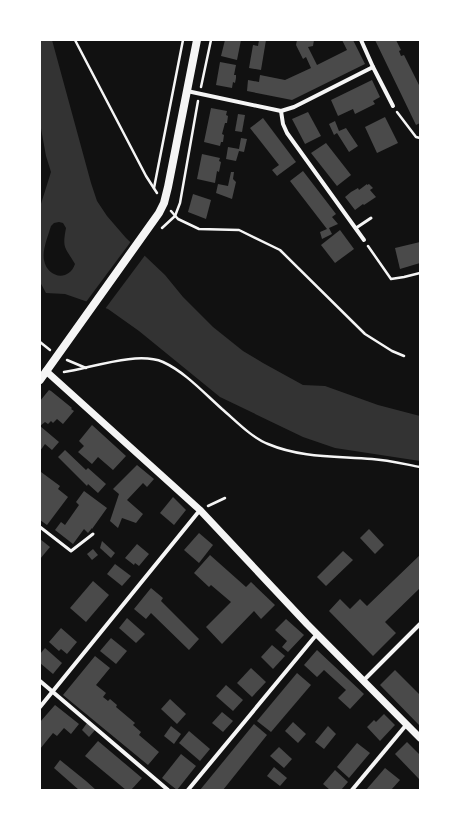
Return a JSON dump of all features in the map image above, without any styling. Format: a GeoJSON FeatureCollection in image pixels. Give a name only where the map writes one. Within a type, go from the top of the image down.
{"type":"FeatureCollection","features":[{"type":"Feature","properties":{"kind":"main road"},"geometry":{"type":"LineString","coordinates":[[40,380],[153,224],[164,203],[197,40]]}},
{"type":"Feature","properties":{"kind":"street"},"geometry":{"type":"LineString","coordinates":[[361,40],[373,67],[394,106]]}},
{"type":"Feature","properties":{"kind":"street"},"geometry":{"type":"LineString","coordinates":[[187,91],[281,111],[294,107],[373,67]]}},
{"type":"Feature","properties":{"kind":"street"},"geometry":{"type":"LineString","coordinates":[[281,111],[283,124],[287,133],[364,240]]}},
{"type":"Feature","properties":{"kind":"street"},"geometry":{"type":"LineString","coordinates":[[46,371],[200,510],[317,634],[420,738]]}},
{"type":"Feature","properties":{"kind":"street"},"geometry":{"type":"LineString","coordinates":[[40,707],[200,510]]}},
{"type":"Feature","properties":{"kind":"street"},"geometry":{"type":"LineString","coordinates":[[363,681],[420,624]]}},
{"type":"Feature","properties":{"kind":"street"},"geometry":{"type":"LineString","coordinates":[[188,790],[317,634]]}},
{"type":"Feature","properties":{"kind":"street"},"geometry":{"type":"LineString","coordinates":[[40,681],[168,790]]}},
{"type":"Feature","properties":{"kind":"street"},"geometry":{"type":"LineString","coordinates":[[352,790],[407,724]]}},
{"type":"Feature","properties":{"kind":"lane"},"geometry":{"type":"LineString","coordinates":[[356,228],[371,218]]}},
{"type":"Feature","properties":{"kind":"lane"},"geometry":{"type":"LineString","coordinates":[[40,527],[71,551],[93,534]]}},
{"type":"Feature","properties":{"kind":"path"},"geometry":{"type":"LineString","coordinates":[[75,40],[146,176],[164,203],[178,219],[199,229],[239,230],[280,250],[365,334],[392,351],[404,356]]}},
{"type":"Feature","properties":{"kind":"path"},"geometry":{"type":"LineString","coordinates":[[154,189],[183,40]]}},
{"type":"Feature","properties":{"kind":"path"},"geometry":{"type":"LineString","coordinates":[[161,230],[175,216],[180,203],[211,40]]}},
{"type":"Feature","properties":{"kind":"path"},"geometry":{"type":"LineString","coordinates":[[394,106],[416,137],[420,138]]}},
{"type":"Feature","properties":{"kind":"path"},"geometry":{"type":"LineString","coordinates":[[364,240],[391,278],[404,277],[420,273]]}},
{"type":"Feature","properties":{"kind":"path"},"geometry":{"type":"LineString","coordinates":[[40,342],[50,350]]}},
{"type":"Feature","properties":{"kind":"path"},"geometry":{"type":"LineString","coordinates":[[64,372],[128,359],[144,358],[157,360],[168,365],[191,381],[254,436],[266,444],[291,452],[316,456],[372,459],[420,467]]}},
{"type":"Feature","properties":{"kind":"path"},"geometry":{"type":"LineString","coordinates":[[68,360],[86,368]]}},
{"type":"Feature","properties":{"kind":"path"},"geometry":{"type":"LineString","coordinates":[[200,510],[225,498]]}},
{"type":"Feature","properties":{"kind":"shaded area"},"geometry":{"type":"Polygon","coordinates":[[[40,40],[52,40],[97,201],[107,216],[126,238],[165,275],[183,297],[213,327],[243,351],[303,385],[325,386],[378,405],[420,416],[420,461],[335,448],[303,437],[220,397],[139,331],[108,309],[65,294],[46,293],[40,282],[40,207],[51,172],[46,156],[40,123],[40,40]],[[54,223],[51,226],[44,252],[46,266],[49,271],[58,276],[68,274],[75,264],[65,248],[64,240],[66,228],[63,223],[54,223]]]}},
{"type":"Feature","properties":{"kind":"pier"},"geometry":{"type":"Polygon","coordinates":[[[132,240],[146,254],[105,309],[86,302],[132,240]]]}},
{"type":"Feature","properties":{"kind":"building"},"geometry":{"type":"Polygon","coordinates":[[[225,40],[241,40],[237,60],[221,56],[225,40]]]}},
{"type":"Feature","properties":{"kind":"building"},"geometry":{"type":"Polygon","coordinates":[[[259,40],[266,40],[261,70],[249,68],[253,45],[258,46],[259,40]]]}},
{"type":"Feature","properties":{"kind":"building"},"geometry":{"type":"Polygon","coordinates":[[[297,40],[314,40],[313,46],[308,47],[317,65],[347,50],[342,40],[353,40],[365,64],[292,100],[247,91],[248,80],[259,82],[260,75],[285,80],[311,68],[306,57],[303,59],[296,45],[297,40]]]}},
{"type":"Feature","properties":{"kind":"building"},"geometry":{"type":"Polygon","coordinates":[[[375,40],[396,40],[401,50],[399,51],[401,56],[404,55],[420,87],[420,123],[416,125],[375,40]]]}},
{"type":"Feature","properties":{"kind":"building"},"geometry":{"type":"Polygon","coordinates":[[[220,62],[236,65],[234,75],[236,75],[236,78],[235,83],[233,82],[232,88],[216,85],[220,62]]]}},
{"type":"Feature","properties":{"kind":"building"},"geometry":{"type":"Polygon","coordinates":[[[372,80],[380,97],[373,101],[375,104],[355,114],[353,109],[338,116],[331,100],[372,80]]]}},
{"type":"Feature","properties":{"kind":"building"},"geometry":{"type":"Polygon","coordinates":[[[211,108],[227,111],[227,123],[225,123],[222,134],[224,135],[223,142],[221,142],[220,146],[204,142],[211,108]]]}},
{"type":"Feature","properties":{"kind":"building"},"geometry":{"type":"Polygon","coordinates":[[[308,112],[321,136],[305,144],[292,119],[308,112]]]}},
{"type":"Feature","properties":{"kind":"building"},"geometry":{"type":"Polygon","coordinates":[[[238,114],[245,115],[242,132],[235,131],[238,114]]]}},
{"type":"Feature","properties":{"kind":"building"},"geometry":{"type":"Polygon","coordinates":[[[385,117],[398,143],[377,153],[365,127],[385,117]]]}},
{"type":"Feature","properties":{"kind":"building"},"geometry":{"type":"Polygon","coordinates":[[[263,118],[296,162],[277,176],[272,170],[279,165],[250,128],[263,118]]]}},
{"type":"Feature","properties":{"kind":"building"},"geometry":{"type":"Polygon","coordinates":[[[335,121],[339,131],[346,128],[358,146],[349,152],[337,133],[334,135],[329,124],[335,121]]]}},
{"type":"Feature","properties":{"kind":"building"},"geometry":{"type":"Polygon","coordinates":[[[241,138],[247,139],[244,152],[239,151],[236,161],[226,159],[228,147],[239,149],[241,138]]]}},
{"type":"Feature","properties":{"kind":"building"},"geometry":{"type":"Polygon","coordinates":[[[326,143],[351,175],[337,186],[311,153],[326,143]]]}},
{"type":"Feature","properties":{"kind":"building"},"geometry":{"type":"Polygon","coordinates":[[[202,154],[220,158],[219,161],[221,162],[219,172],[217,171],[215,183],[197,179],[202,154]]]}},
{"type":"Feature","properties":{"kind":"building"},"geometry":{"type":"Polygon","coordinates":[[[303,171],[336,214],[332,217],[338,224],[329,228],[332,234],[322,239],[320,232],[327,229],[290,181],[303,171]]]}},
{"type":"Feature","properties":{"kind":"building"},"geometry":{"type":"Polygon","coordinates":[[[231,172],[234,172],[233,179],[236,182],[232,199],[216,193],[218,184],[228,186],[231,172]]]}},
{"type":"Feature","properties":{"kind":"building"},"geometry":{"type":"Polygon","coordinates":[[[367,184],[373,188],[370,190],[376,197],[355,210],[345,197],[351,192],[358,188],[359,190],[367,184]]]}},
{"type":"Feature","properties":{"kind":"building"},"geometry":{"type":"Polygon","coordinates":[[[193,194],[211,200],[206,219],[188,212],[193,194]]]}},
{"type":"Feature","properties":{"kind":"building"},"geometry":{"type":"Polygon","coordinates":[[[340,230],[354,249],[335,263],[321,245],[340,230]]]}},
{"type":"Feature","properties":{"kind":"building"},"geometry":{"type":"Polygon","coordinates":[[[420,242],[420,263],[400,269],[395,248],[420,242]]]}},
{"type":"Feature","properties":{"kind":"building"},"geometry":{"type":"Polygon","coordinates":[[[49,390],[74,411],[63,424],[57,419],[53,423],[51,421],[48,424],[45,422],[40,426],[40,401],[49,390]]]}},
{"type":"Feature","properties":{"kind":"building"},"geometry":{"type":"Polygon","coordinates":[[[92,425],[126,456],[113,470],[98,457],[92,464],[78,452],[84,446],[79,441],[92,425]]]}},
{"type":"Feature","properties":{"kind":"building"},"geometry":{"type":"Polygon","coordinates":[[[40,426],[59,442],[52,450],[45,444],[40,451],[40,426]]]}},
{"type":"Feature","properties":{"kind":"building"},"geometry":{"type":"Polygon","coordinates":[[[65,450],[86,470],[88,468],[106,484],[98,493],[88,484],[87,486],[58,457],[65,450]]]}},
{"type":"Feature","properties":{"kind":"building"},"geometry":{"type":"Polygon","coordinates":[[[137,465],[154,479],[147,487],[143,483],[127,500],[143,514],[136,523],[122,518],[118,528],[110,521],[119,494],[113,489],[137,465]]]}},
{"type":"Feature","properties":{"kind":"building"},"geometry":{"type":"Polygon","coordinates":[[[41,472],[60,486],[58,489],[68,497],[47,525],[40,520],[41,472]]]}},
{"type":"Feature","properties":{"kind":"building"},"geometry":{"type":"Polygon","coordinates":[[[84,491],[107,508],[92,529],[88,533],[84,529],[73,544],[55,530],[61,522],[65,525],[79,505],[76,502],[84,491]]]}},
{"type":"Feature","properties":{"kind":"building"},"geometry":{"type":"Polygon","coordinates":[[[173,497],[186,510],[174,525],[160,513],[173,497]]]}},
{"type":"Feature","properties":{"kind":"building"},"geometry":{"type":"Polygon","coordinates":[[[369,529],[384,545],[375,554],[360,538],[369,529]]]}},
{"type":"Feature","properties":{"kind":"building"},"geometry":{"type":"Polygon","coordinates":[[[199,533],[213,545],[199,563],[184,550],[199,533]]]}},
{"type":"Feature","properties":{"kind":"building"},"geometry":{"type":"Polygon","coordinates":[[[40,539],[50,547],[40,559],[40,539]]]}},
{"type":"Feature","properties":{"kind":"building"},"geometry":{"type":"Polygon","coordinates":[[[102,541],[115,553],[111,558],[100,548],[102,541]]]}},
{"type":"Feature","properties":{"kind":"building"},"geometry":{"type":"Polygon","coordinates":[[[137,544],[149,554],[139,566],[135,563],[134,565],[125,558],[137,544]]]}},
{"type":"Feature","properties":{"kind":"building"},"geometry":{"type":"Polygon","coordinates":[[[93,549],[98,555],[92,560],[87,554],[93,549]]]}},
{"type":"Feature","properties":{"kind":"building"},"geometry":{"type":"Polygon","coordinates":[[[343,551],[353,560],[326,586],[317,577],[343,551]]]}},
{"type":"Feature","properties":{"kind":"building"},"geometry":{"type":"Polygon","coordinates":[[[210,555],[246,587],[251,582],[275,605],[261,619],[254,611],[222,644],[206,627],[231,602],[211,585],[209,587],[194,573],[210,555]]]}},
{"type":"Feature","properties":{"kind":"building"},"geometry":{"type":"Polygon","coordinates":[[[420,555],[420,588],[385,622],[396,633],[373,656],[329,611],[340,599],[350,609],[360,599],[367,606],[420,555]]]}},
{"type":"Feature","properties":{"kind":"building"},"geometry":{"type":"Polygon","coordinates":[[[115,564],[131,576],[122,586],[107,574],[115,564]]]}},
{"type":"Feature","properties":{"kind":"building"},"geometry":{"type":"Polygon","coordinates":[[[93,581],[109,595],[86,622],[70,608],[93,581]]]}},
{"type":"Feature","properties":{"kind":"building"},"geometry":{"type":"Polygon","coordinates":[[[151,588],[163,598],[161,601],[199,639],[189,650],[151,613],[146,619],[134,609],[151,588]]]}},
{"type":"Feature","properties":{"kind":"building"},"geometry":{"type":"Polygon","coordinates":[[[127,618],[145,634],[136,643],[119,628],[127,618]]]}},
{"type":"Feature","properties":{"kind":"building"},"geometry":{"type":"Polygon","coordinates":[[[286,619],[304,635],[288,652],[282,647],[287,641],[275,630],[286,619]]]}},
{"type":"Feature","properties":{"kind":"building"},"geometry":{"type":"Polygon","coordinates":[[[61,628],[77,642],[67,654],[61,649],[59,651],[49,642],[61,628]]]}},
{"type":"Feature","properties":{"kind":"building"},"geometry":{"type":"Polygon","coordinates":[[[111,638],[127,651],[116,664],[100,651],[111,638]]]}},
{"type":"Feature","properties":{"kind":"building"},"geometry":{"type":"Polygon","coordinates":[[[272,645],[285,656],[273,669],[261,657],[272,645]]]}},
{"type":"Feature","properties":{"kind":"building"},"geometry":{"type":"Polygon","coordinates":[[[45,648],[62,663],[53,674],[40,663],[40,654],[45,648]]]}},
{"type":"Feature","properties":{"kind":"building"},"geometry":{"type":"Polygon","coordinates":[[[317,650],[364,694],[350,709],[338,698],[346,690],[324,670],[317,677],[304,665],[317,650]]]}},
{"type":"Feature","properties":{"kind":"building"},"geometry":{"type":"Polygon","coordinates":[[[95,656],[110,668],[96,685],[106,693],[103,697],[108,701],[110,699],[117,705],[116,707],[135,723],[133,725],[141,732],[139,735],[159,752],[148,765],[63,695],[95,656]]]}},
{"type":"Feature","properties":{"kind":"building"},"geometry":{"type":"Polygon","coordinates":[[[251,668],[266,682],[252,697],[237,683],[251,668]]]}},
{"type":"Feature","properties":{"kind":"building"},"geometry":{"type":"Polygon","coordinates":[[[395,670],[420,695],[420,726],[380,685],[395,670]]]}},
{"type":"Feature","properties":{"kind":"building"},"geometry":{"type":"Polygon","coordinates":[[[297,673],[311,685],[271,732],[257,721],[297,673]]]}},
{"type":"Feature","properties":{"kind":"building"},"geometry":{"type":"Polygon","coordinates":[[[226,685],[243,700],[233,711],[216,696],[226,685]]]}},
{"type":"Feature","properties":{"kind":"building"},"geometry":{"type":"Polygon","coordinates":[[[170,699],[186,714],[177,724],[161,709],[170,699]]]}},
{"type":"Feature","properties":{"kind":"building"},"geometry":{"type":"Polygon","coordinates":[[[55,705],[79,724],[71,734],[64,728],[57,736],[53,733],[40,749],[40,722],[55,705]]]}},
{"type":"Feature","properties":{"kind":"building"},"geometry":{"type":"Polygon","coordinates":[[[222,712],[233,721],[223,732],[212,723],[222,712]]]}},
{"type":"Feature","properties":{"kind":"building"},"geometry":{"type":"Polygon","coordinates":[[[384,714],[395,725],[380,741],[367,727],[374,720],[376,722],[384,714]]]}},
{"type":"Feature","properties":{"kind":"building"},"geometry":{"type":"Polygon","coordinates":[[[293,722],[306,734],[298,743],[285,731],[293,722]]]}},
{"type":"Feature","properties":{"kind":"building"},"geometry":{"type":"Polygon","coordinates":[[[87,723],[95,730],[89,737],[82,730],[87,723]]]}},
{"type":"Feature","properties":{"kind":"building"},"geometry":{"type":"Polygon","coordinates":[[[254,724],[267,735],[223,790],[200,790],[254,724]]]}},
{"type":"Feature","properties":{"kind":"building"},"geometry":{"type":"Polygon","coordinates":[[[171,726],[181,734],[174,744],[164,736],[171,726]]]}},
{"type":"Feature","properties":{"kind":"building"},"geometry":{"type":"Polygon","coordinates":[[[328,726],[336,734],[324,749],[315,742],[328,726]]]}},
{"type":"Feature","properties":{"kind":"building"},"geometry":{"type":"Polygon","coordinates":[[[189,731],[210,749],[200,761],[179,743],[189,731]]]}},
{"type":"Feature","properties":{"kind":"building"},"geometry":{"type":"Polygon","coordinates":[[[98,741],[142,778],[131,790],[126,790],[85,756],[98,741]]]}},
{"type":"Feature","properties":{"kind":"building"},"geometry":{"type":"Polygon","coordinates":[[[407,742],[420,755],[420,780],[395,754],[407,742]]]}},
{"type":"Feature","properties":{"kind":"building"},"geometry":{"type":"Polygon","coordinates":[[[357,743],[370,753],[349,778],[337,767],[357,743]]]}},
{"type":"Feature","properties":{"kind":"building"},"geometry":{"type":"Polygon","coordinates":[[[279,747],[292,759],[284,768],[270,756],[279,747]]]}},
{"type":"Feature","properties":{"kind":"building"},"geometry":{"type":"Polygon","coordinates":[[[181,754],[196,766],[177,790],[162,778],[181,754]]]}},
{"type":"Feature","properties":{"kind":"building"},"geometry":{"type":"Polygon","coordinates":[[[60,760],[96,790],[79,790],[54,768],[60,760]]]}},
{"type":"Feature","properties":{"kind":"building"},"geometry":{"type":"Polygon","coordinates":[[[274,767],[287,778],[280,786],[267,776],[274,767]]]}},
{"type":"Feature","properties":{"kind":"building"},"geometry":{"type":"Polygon","coordinates":[[[385,768],[400,780],[391,790],[366,790],[385,768]]]}},
{"type":"Feature","properties":{"kind":"building"},"geometry":{"type":"Polygon","coordinates":[[[335,770],[348,782],[341,790],[330,790],[323,784],[335,770]]]}}]}
